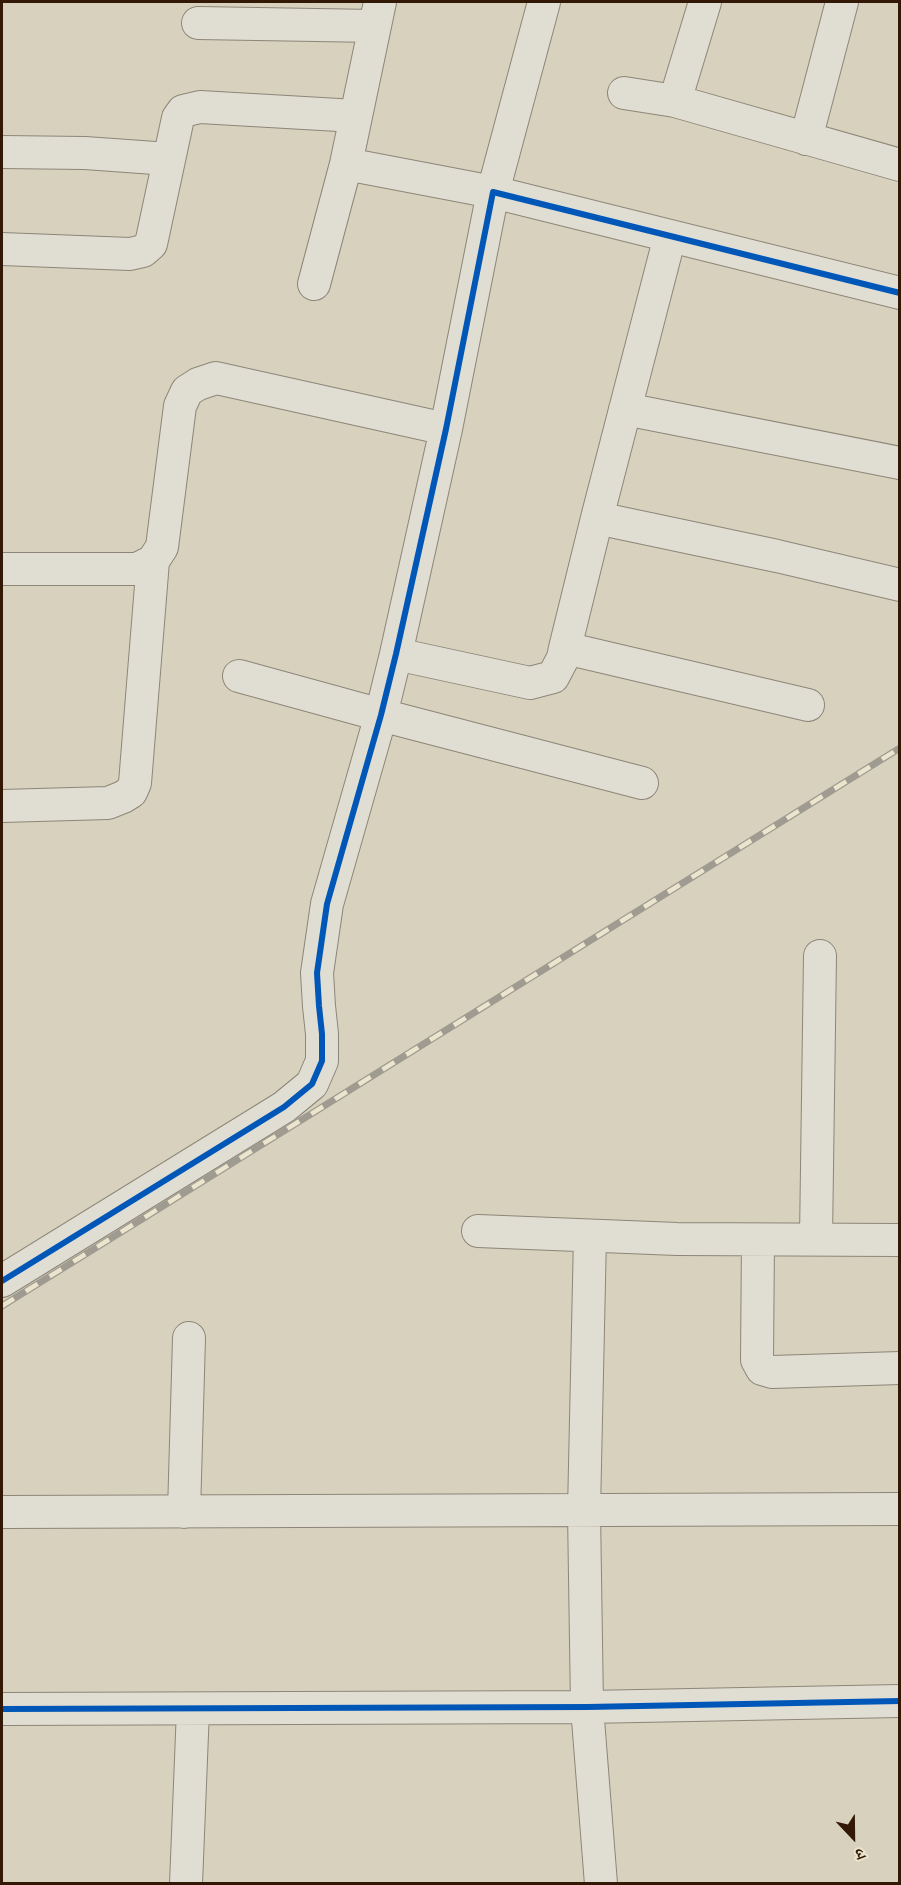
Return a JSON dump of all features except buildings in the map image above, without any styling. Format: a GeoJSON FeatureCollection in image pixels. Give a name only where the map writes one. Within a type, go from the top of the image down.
{"type":"FeatureCollection","features":[{"type":"Feature","properties":{"kind":"street"},"geometry":{"type":"LineString","coordinates":[[2,1281],[284,1107],[312,1084],[322,1061],[317,973],[327,904],[381,716],[396,654],[446,429],[493,192],[544,2]]}},
{"type":"Feature","properties":{"kind":"street"},"geometry":{"type":"LineString","coordinates":[[675,101],[705,2]]}},
{"type":"Feature","properties":{"kind":"street"},"geometry":{"type":"LineString","coordinates":[[806,139],[842,2]]}},
{"type":"Feature","properties":{"kind":"street"},"geometry":{"type":"LineString","coordinates":[[198,23],[377,14],[346,164],[314,284]]}},
{"type":"Feature","properties":{"kind":"street"},"geometry":{"type":"LineString","coordinates":[[624,93],[675,101],[900,165]]}},
{"type":"Feature","properties":{"kind":"street"},"geometry":{"type":"LineString","coordinates":[[2,249],[130,254],[143,251],[151,244],[178,118],[183,111],[200,107],[356,116]]}},
{"type":"Feature","properties":{"kind":"street"},"geometry":{"type":"LineString","coordinates":[[2,152],[85,153],[170,159]]}},
{"type":"Feature","properties":{"kind":"street"},"geometry":{"type":"LineString","coordinates":[[346,164],[493,192],[900,293]]}},
{"type":"Feature","properties":{"kind":"street"},"geometry":{"type":"LineString","coordinates":[[396,654],[530,683],[553,677],[563,658],[670,236]]}},
{"type":"Feature","properties":{"kind":"street"},"geometry":{"type":"LineString","coordinates":[[2,806],[108,803],[131,792],[135,783],[153,561],[162,547],[180,406],[187,391],[198,384],[216,378],[446,429]]}},
{"type":"Feature","properties":{"kind":"street"},"geometry":{"type":"LineString","coordinates":[[625,409],[900,464]]}},
{"type":"Feature","properties":{"kind":"street"},"geometry":{"type":"LineString","coordinates":[[597,518],[900,585]]}},
{"type":"Feature","properties":{"kind":"street"},"geometry":{"type":"LineString","coordinates":[[2,569],[137,569],[153,561]]}},
{"type":"Feature","properties":{"kind":"street"},"geometry":{"type":"LineString","coordinates":[[565,648],[808,705]]}},
{"type":"Feature","properties":{"kind":"street"},"geometry":{"type":"LineString","coordinates":[[239,676],[381,716],[642,783]]}},
{"type":"Feature","properties":{"kind":"street"},"geometry":{"type":"LineString","coordinates":[[816,1238],[820,956]]}},
{"type":"Feature","properties":{"kind":"street"},"geometry":{"type":"LineString","coordinates":[[478,1231],[758,1240],[900,1239]]}},
{"type":"Feature","properties":{"kind":"street"},"geometry":{"type":"LineString","coordinates":[[590,1236],[584,1511],[587,1707],[601,1884]]}},
{"type":"Feature","properties":{"kind":"street"},"geometry":{"type":"LineString","coordinates":[[758,1240],[757,1360],[762,1369],[772,1372],[900,1368]]}},
{"type":"Feature","properties":{"kind":"street"},"geometry":{"type":"LineString","coordinates":[[184,1512],[189,1338]]}},
{"type":"Feature","properties":{"kind":"street"},"geometry":{"type":"LineString","coordinates":[[2,1512],[900,1509]]}},
{"type":"Feature","properties":{"kind":"street"},"geometry":{"type":"LineString","coordinates":[[2,1709],[587,1707],[900,1701]]}},
{"type":"Feature","properties":{"kind":"street"},"geometry":{"type":"LineString","coordinates":[[186,1884],[193,1709]]}},
{"type":"Feature","properties":{"kind":"railway"},"geometry":{"type":"LineString","coordinates":[[2,1306],[900,748]]}},
{"type":"Feature","properties":{"kind":"cycle path"},"geometry":{"type":"LineString","coordinates":[[2,1281],[284,1107],[312,1084],[322,1061],[317,973],[327,904],[396,654],[446,429],[493,192],[900,293]]}},
{"type":"Feature","properties":{"kind":"cycle path"},"geometry":{"type":"LineString","coordinates":[[2,1709],[587,1707],[900,1701]]}}]}
